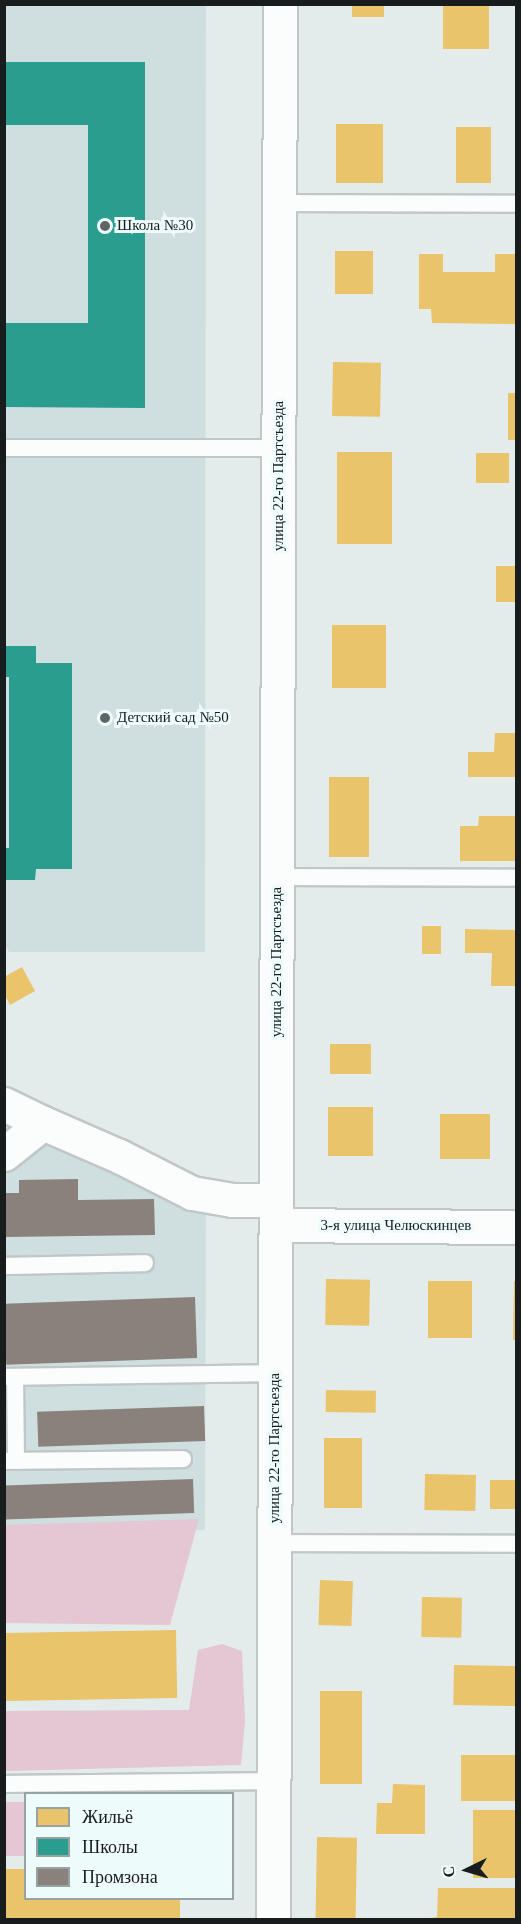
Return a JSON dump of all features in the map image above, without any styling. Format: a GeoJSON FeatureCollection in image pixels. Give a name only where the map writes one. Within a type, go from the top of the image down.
{"type":"FeatureCollection","features":[{"type":"Feature","properties":{"kind":"street","name":"улица 22-го Партсъезда"},"geometry":{"type":"LineString","coordinates":[[273,1920],[280,4]]}},
{"type":"Feature","properties":{"kind":"street","name":"3-я улица Челюскинцев"},"geometry":{"type":"LineString","coordinates":[[4,1104],[119,1156],[192,1193],[232,1200],[276,1213],[516,1227]]}},
{"type":"Feature","properties":{"kind":"street"},"geometry":{"type":"LineString","coordinates":[[4,1154],[43,1123]]}},
{"type":"Feature","properties":{"kind":"lane"},"geometry":{"type":"LineString","coordinates":[[280,203],[516,204]]}},
{"type":"Feature","properties":{"kind":"lane"},"geometry":{"type":"LineString","coordinates":[[4,448],[279,448]]}},
{"type":"Feature","properties":{"kind":"lane"},"geometry":{"type":"LineString","coordinates":[[277,877],[516,878]]}},
{"type":"Feature","properties":{"kind":"lane"},"geometry":{"type":"LineString","coordinates":[[4,1266],[145,1263]]}},
{"type":"Feature","properties":{"kind":"lane"},"geometry":{"type":"LineString","coordinates":[[183,1459],[10,1461],[10,1377],[275,1373]]}},
{"type":"Feature","properties":{"kind":"lane"},"geometry":{"type":"LineString","coordinates":[[274,1543],[516,1544]]}},
{"type":"Feature","properties":{"kind":"lane"},"geometry":{"type":"LineString","coordinates":[[4,1784],[273,1780]]}},
{"type":"Feature","properties":{"kind":"shaded area"},"geometry":{"type":"Polygon","coordinates":[[[4,5],[206,5],[205,952],[9,952],[5,945],[4,5]]]}},
{"type":"Feature","properties":{"kind":"shaded area"},"geometry":{"type":"Polygon","coordinates":[[[40,1139],[206,1206],[205,1530],[5,1533],[5,1158],[40,1139]]]}},
{"type":"Feature","properties":{"kind":"shaded area"},"geometry":{"type":"Polygon","coordinates":[[[199,1519],[170,1625],[5,1623],[5,1525],[199,1519]]]}},
{"type":"Feature","properties":{"kind":"shaded area"},"geometry":{"type":"Polygon","coordinates":[[[222,1644],[242,1651],[245,1722],[241,1765],[5,1771],[5,1711],[189,1710],[198,1650],[222,1644]]]}},
{"type":"Feature","properties":{"kind":"shaded area"},"geometry":{"type":"Polygon","coordinates":[[[5,1802],[24,1802],[24,1856],[5,1856],[5,1802]]]}},
{"type":"Feature","properties":{"kind":"building: Жильё"},"geometry":{"type":"Polygon","coordinates":[[[352,4],[384,4],[384,17],[352,17],[352,4]]]}},
{"type":"Feature","properties":{"kind":"building: Жильё"},"geometry":{"type":"Polygon","coordinates":[[[443,4],[489,4],[489,49],[443,49],[443,4]]]}},
{"type":"Feature","properties":{"kind":"building: Жильё"},"geometry":{"type":"Polygon","coordinates":[[[336,124],[383,124],[383,183],[336,183],[336,124]]]}},
{"type":"Feature","properties":{"kind":"building: Жильё"},"geometry":{"type":"Polygon","coordinates":[[[456,127],[491,127],[491,183],[456,183],[456,127]]]}},
{"type":"Feature","properties":{"kind":"building: Жильё"},"geometry":{"type":"Polygon","coordinates":[[[335,251],[373,251],[373,294],[335,294],[335,251]]]}},
{"type":"Feature","properties":{"kind":"building: Жильё"},"geometry":{"type":"Polygon","coordinates":[[[419,254],[443,254],[443,272],[495,272],[495,254],[516,254],[516,324],[432,323],[431,309],[419,309],[419,254]]]}},
{"type":"Feature","properties":{"kind":"building: Жильё"},"geometry":{"type":"Polygon","coordinates":[[[333,362],[381,363],[380,417],[332,416],[333,362]]]}},
{"type":"Feature","properties":{"kind":"building: Жильё"},"geometry":{"type":"Polygon","coordinates":[[[508,393],[516,393],[516,440],[508,440],[508,393]]]}},
{"type":"Feature","properties":{"kind":"building: Жильё"},"geometry":{"type":"Polygon","coordinates":[[[337,452],[392,452],[392,544],[337,544],[337,452]]]}},
{"type":"Feature","properties":{"kind":"building: Жильё"},"geometry":{"type":"Polygon","coordinates":[[[476,453],[509,453],[509,483],[476,483],[476,453]]]}},
{"type":"Feature","properties":{"kind":"building: Жильё"},"geometry":{"type":"Polygon","coordinates":[[[496,566],[516,566],[516,602],[496,602],[496,566]]]}},
{"type":"Feature","properties":{"kind":"building: Жильё"},"geometry":{"type":"Polygon","coordinates":[[[332,625],[386,625],[386,688],[332,688],[332,625]]]}},
{"type":"Feature","properties":{"kind":"building: Жильё"},"geometry":{"type":"Polygon","coordinates":[[[495,733],[516,733],[516,777],[468,777],[468,752],[494,752],[495,733]]]}},
{"type":"Feature","properties":{"kind":"building: Жильё"},"geometry":{"type":"Polygon","coordinates":[[[329,777],[369,777],[369,857],[329,857],[329,777]]]}},
{"type":"Feature","properties":{"kind":"building: Жильё"},"geometry":{"type":"Polygon","coordinates":[[[479,816],[516,816],[516,861],[460,861],[460,826],[478,826],[479,816]]]}},
{"type":"Feature","properties":{"kind":"building: Жильё"},"geometry":{"type":"Polygon","coordinates":[[[422,926],[441,926],[441,954],[422,954],[422,926]]]}},
{"type":"Feature","properties":{"kind":"building: Жильё"},"geometry":{"type":"Polygon","coordinates":[[[465,929],[516,930],[516,986],[491,986],[492,953],[465,953],[465,929]]]}},
{"type":"Feature","properties":{"kind":"building: Жильё"},"geometry":{"type":"Polygon","coordinates":[[[22,967],[35,991],[10,1005],[4,993],[4,977],[22,967]]]}},
{"type":"Feature","properties":{"kind":"building: Жильё"},"geometry":{"type":"Polygon","coordinates":[[[330,1044],[371,1044],[371,1074],[330,1074],[330,1044]]]}},
{"type":"Feature","properties":{"kind":"building: Жильё"},"geometry":{"type":"Polygon","coordinates":[[[328,1107],[373,1107],[373,1156],[328,1156],[328,1107]]]}},
{"type":"Feature","properties":{"kind":"building: Жильё"},"geometry":{"type":"Polygon","coordinates":[[[440,1114],[490,1114],[490,1159],[440,1159],[440,1114]]]}},
{"type":"Feature","properties":{"kind":"building: Жильё"},"geometry":{"type":"Polygon","coordinates":[[[326,1279],[370,1280],[369,1326],[325,1325],[326,1279]]]}},
{"type":"Feature","properties":{"kind":"building: Жильё"},"geometry":{"type":"Polygon","coordinates":[[[428,1281],[472,1281],[472,1338],[428,1338],[428,1281]]]}},
{"type":"Feature","properties":{"kind":"building: Жильё"},"geometry":{"type":"Polygon","coordinates":[[[514,1281],[516,1281],[516,1340],[513,1340],[514,1281]]]}},
{"type":"Feature","properties":{"kind":"building: Жильё"},"geometry":{"type":"Polygon","coordinates":[[[326,1390],[376,1391],[376,1413],[326,1412],[326,1390]]]}},
{"type":"Feature","properties":{"kind":"building: Жильё"},"geometry":{"type":"Polygon","coordinates":[[[324,1438],[362,1438],[362,1508],[324,1508],[324,1438]]]}},
{"type":"Feature","properties":{"kind":"building: Жильё"},"geometry":{"type":"Polygon","coordinates":[[[425,1474],[476,1475],[475,1511],[424,1510],[425,1474]]]}},
{"type":"Feature","properties":{"kind":"building: Жильё"},"geometry":{"type":"Polygon","coordinates":[[[490,1480],[516,1480],[516,1509],[490,1509],[490,1480]]]}},
{"type":"Feature","properties":{"kind":"building: Жильё"},"geometry":{"type":"Polygon","coordinates":[[[320,1580],[353,1581],[351,1626],[318,1625],[320,1580]]]}},
{"type":"Feature","properties":{"kind":"building: Жильё"},"geometry":{"type":"Polygon","coordinates":[[[422,1597],[462,1598],[461,1638],[421,1637],[422,1597]]]}},
{"type":"Feature","properties":{"kind":"building: Жильё"},"geometry":{"type":"Polygon","coordinates":[[[176,1630],[177,1698],[5,1701],[4,1633],[176,1630]]]}},
{"type":"Feature","properties":{"kind":"building: Жильё"},"geometry":{"type":"Polygon","coordinates":[[[454,1665],[516,1666],[515,1706],[453,1705],[454,1665]]]}},
{"type":"Feature","properties":{"kind":"building: Жильё"},"geometry":{"type":"Polygon","coordinates":[[[320,1691],[362,1691],[362,1784],[320,1784],[320,1691]]]}},
{"type":"Feature","properties":{"kind":"building: Жильё"},"geometry":{"type":"Polygon","coordinates":[[[461,1755],[516,1755],[516,1801],[461,1801],[461,1755]]]}},
{"type":"Feature","properties":{"kind":"building: Жильё"},"geometry":{"type":"Polygon","coordinates":[[[393,1784],[425,1785],[425,1834],[376,1834],[377,1803],[392,1803],[393,1784]]]}},
{"type":"Feature","properties":{"kind":"building: Жильё"},"geometry":{"type":"Polygon","coordinates":[[[473,1810],[516,1810],[516,1878],[473,1878],[473,1810]]]}},
{"type":"Feature","properties":{"kind":"building: Жильё"},"geometry":{"type":"Polygon","coordinates":[[[317,1837],[357,1838],[356,1919],[316,1918],[317,1837]]]}},
{"type":"Feature","properties":{"kind":"building: Жильё"},"geometry":{"type":"Polygon","coordinates":[[[4,1869],[24,1869],[24,1900],[180,1900],[180,1920],[4,1920],[4,1869]]]}},
{"type":"Feature","properties":{"kind":"building: Жильё"},"geometry":{"type":"Polygon","coordinates":[[[438,1888],[516,1888],[516,1920],[419,1920],[437,1917],[438,1888]]]}},
{"type":"Feature","properties":{"kind":"building: Школы"},"geometry":{"type":"Polygon","coordinates":[[[4,62],[145,62],[145,408],[4,407],[4,323],[88,323],[88,125],[4,125],[4,62]]]}},
{"type":"Feature","properties":{"kind":"building: Школы"},"geometry":{"type":"Polygon","coordinates":[[[4,646],[36,646],[36,663],[72,663],[72,869],[36,869],[35,880],[4,880],[4,848],[9,848],[9,677],[4,677],[4,646]]]}},
{"type":"Feature","properties":{"kind":"building: Промзона"},"geometry":{"type":"Polygon","coordinates":[[[78,1179],[78,1200],[154,1199],[155,1235],[4,1237],[4,1193],[19,1193],[19,1180],[78,1179]]]}},
{"type":"Feature","properties":{"kind":"building: Промзона"},"geometry":{"type":"Polygon","coordinates":[[[195,1297],[197,1358],[6,1365],[4,1304],[195,1297]]]}},
{"type":"Feature","properties":{"kind":"building: Промзона"},"geometry":{"type":"Polygon","coordinates":[[[204,1406],[205,1441],[38,1447],[37,1412],[204,1406]]]}},
{"type":"Feature","properties":{"kind":"building: Промзона"},"geometry":{"type":"Polygon","coordinates":[[[193,1479],[194,1513],[5,1520],[4,1486],[193,1479]]]}},
{"type":"Feature","properties":{"kind":"place","name":"Школа №30"},"geometry":{"type":"Point","coordinates":[105,226]}},
{"type":"Feature","properties":{"kind":"place","name":"Детский сад №50"},"geometry":{"type":"Point","coordinates":[105,718]}}]}
